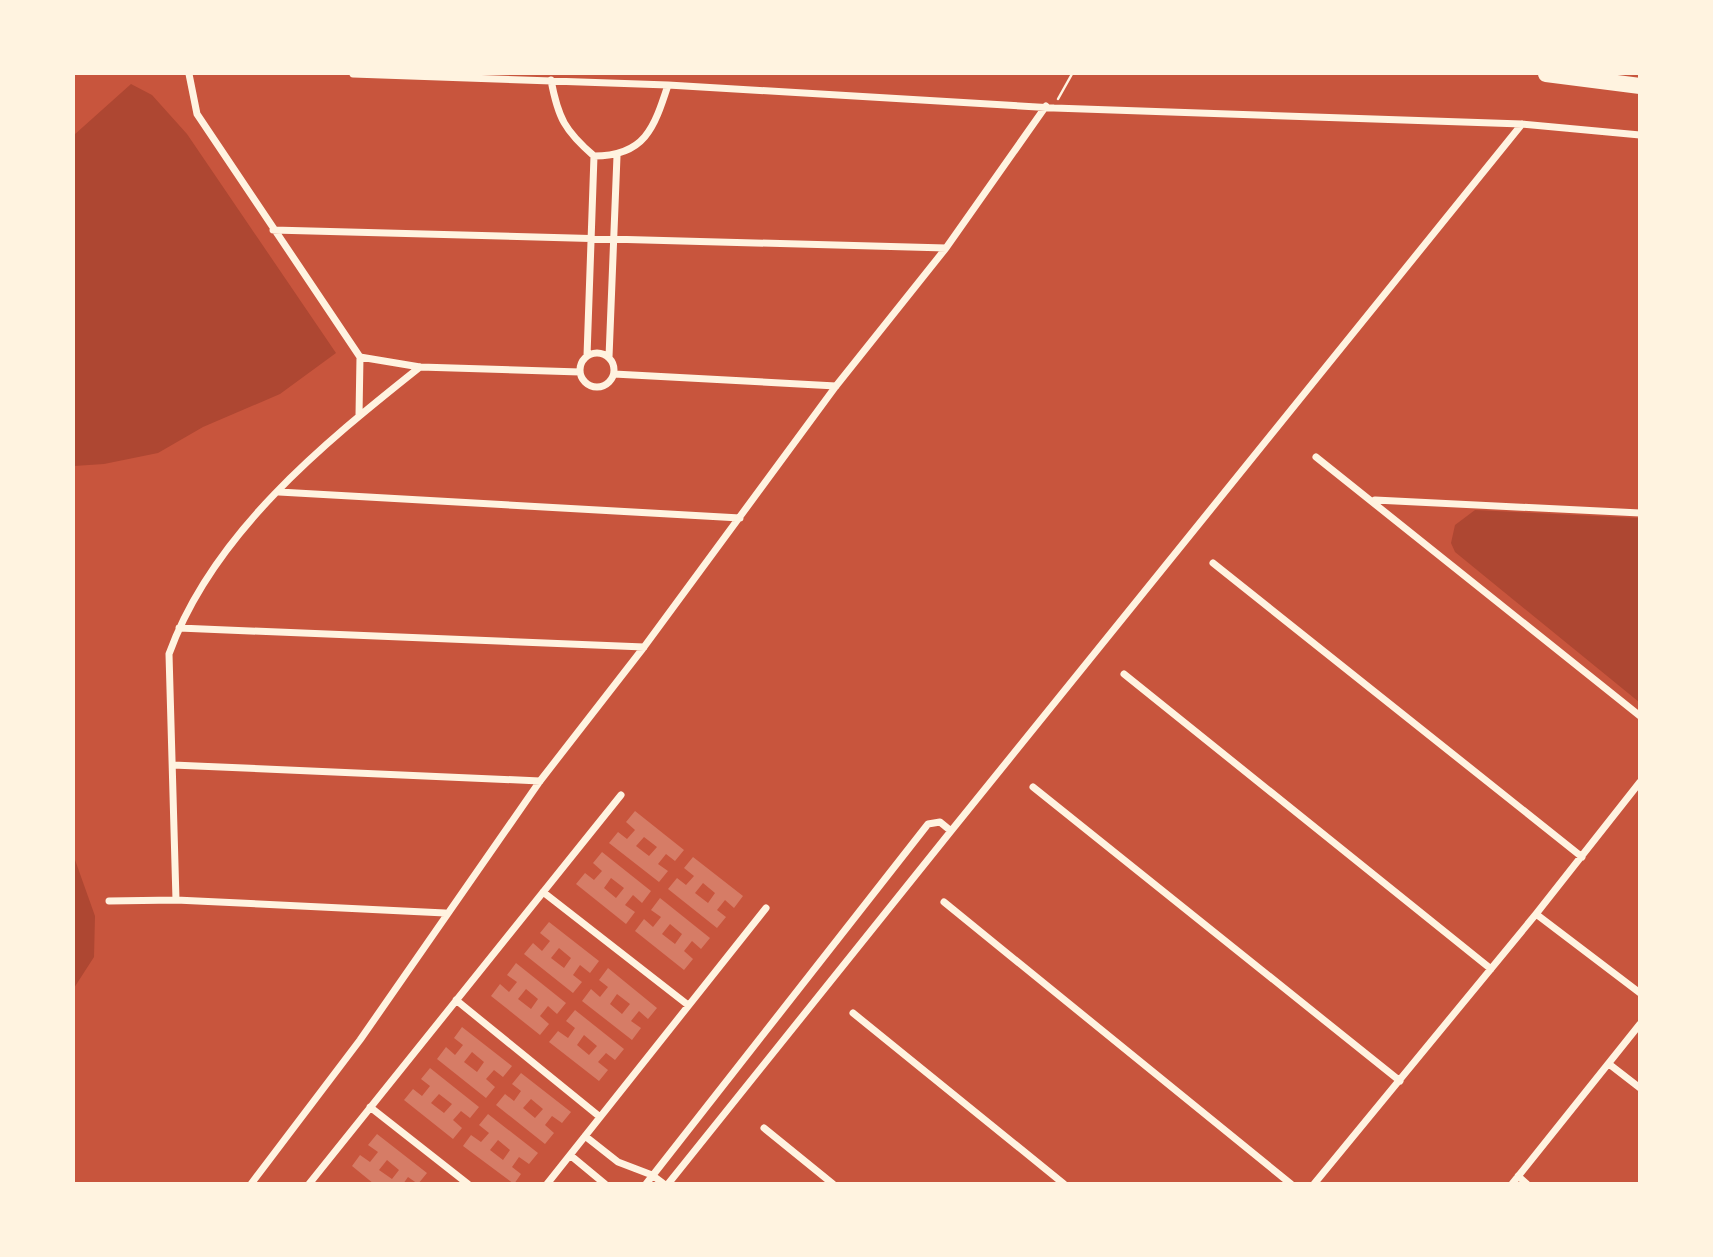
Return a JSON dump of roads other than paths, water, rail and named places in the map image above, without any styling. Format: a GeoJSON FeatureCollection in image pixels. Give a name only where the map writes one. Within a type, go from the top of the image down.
{"type":"FeatureCollection","features":[{"type":"Feature","properties":{"kind":"highway"},"geometry":{"type":"LineString","coordinates":[[1546,74],[1640,86]]}},
{"type":"Feature","properties":{"kind":"street"},"geometry":{"type":"LineString","coordinates":[[189,74],[197,114],[360,358],[359,415]]}},
{"type":"Feature","properties":{"kind":"street"},"geometry":{"type":"LineString","coordinates":[[353,74],[668,85],[1050,107],[1522,124],[1640,135]]}},
{"type":"Feature","properties":{"kind":"street"},"geometry":{"type":"LineString","coordinates":[[551,80],[562,121],[573,138],[594,156],[617,156],[635,147],[650,131],[668,85]]}},
{"type":"Feature","properties":{"kind":"street"},"geometry":{"type":"LineString","coordinates":[[251,1184],[360,1040],[445,913],[540,781],[644,647],[836,386],[946,248],[1050,107]]}},
{"type":"Feature","properties":{"kind":"street"},"geometry":{"type":"LineString","coordinates":[[585,1136],[618,1162],[652,1175],[666,1184],[1522,124]]}},
{"type":"Feature","properties":{"kind":"street"},"geometry":{"type":"LineString","coordinates":[[580,372],[587,356],[594,156]]}},
{"type":"Feature","properties":{"kind":"street"},"geometry":{"type":"LineString","coordinates":[[614,374],[609,357],[617,156]]}},
{"type":"Feature","properties":{"kind":"street"},"geometry":{"type":"LineString","coordinates":[[273,230],[946,248]]}},
{"type":"Feature","properties":{"kind":"street"},"geometry":{"type":"LineString","coordinates":[[587,356],[598,352],[609,357]]}},
{"type":"Feature","properties":{"kind":"street"},"geometry":{"type":"LineString","coordinates":[[360,358],[420,367],[580,372]]}},
{"type":"Feature","properties":{"kind":"street"},"geometry":{"type":"LineString","coordinates":[[176,900],[169,654],[179,628],[197,591],[236,536],[359,415],[420,367]]}},
{"type":"Feature","properties":{"kind":"street"},"geometry":{"type":"LineString","coordinates":[[580,372],[585,382],[596,387],[608,383],[614,374]]}},
{"type":"Feature","properties":{"kind":"street"},"geometry":{"type":"LineString","coordinates":[[614,374],[836,386]]}},
{"type":"Feature","properties":{"kind":"street"},"geometry":{"type":"LineString","coordinates":[[1316,457],[1374,500],[1640,716]]}},
{"type":"Feature","properties":{"kind":"street"},"geometry":{"type":"LineString","coordinates":[[279,492],[740,517]]}},
{"type":"Feature","properties":{"kind":"street"},"geometry":{"type":"LineString","coordinates":[[1374,500],[1640,513]]}},
{"type":"Feature","properties":{"kind":"street"},"geometry":{"type":"LineString","coordinates":[[1213,563],[1582,858]]}},
{"type":"Feature","properties":{"kind":"street"},"geometry":{"type":"LineString","coordinates":[[179,628],[644,647]]}},
{"type":"Feature","properties":{"kind":"street"},"geometry":{"type":"LineString","coordinates":[[1124,674],[1491,969]]}},
{"type":"Feature","properties":{"kind":"street"},"geometry":{"type":"LineString","coordinates":[[173,765],[540,781]]}},
{"type":"Feature","properties":{"kind":"street"},"geometry":{"type":"LineString","coordinates":[[1314,1184],[1582,858],[1640,782]]}},
{"type":"Feature","properties":{"kind":"street"},"geometry":{"type":"LineString","coordinates":[[1033,787],[1400,1081]]}},
{"type":"Feature","properties":{"kind":"street"},"geometry":{"type":"LineString","coordinates":[[309,1184],[621,795]]}},
{"type":"Feature","properties":{"kind":"street"},"geometry":{"type":"LineString","coordinates":[[646,1184],[928,824],[940,822],[951,831]]}},
{"type":"Feature","properties":{"kind":"street"},"geometry":{"type":"LineString","coordinates":[[543,892],[688,1005]]}},
{"type":"Feature","properties":{"kind":"street"},"geometry":{"type":"LineString","coordinates":[[109,901],[176,900],[445,913]]}},
{"type":"Feature","properties":{"kind":"street"},"geometry":{"type":"LineString","coordinates":[[944,902],[1291,1184]]}},
{"type":"Feature","properties":{"kind":"street"},"geometry":{"type":"LineString","coordinates":[[547,1184],[766,908]]}},
{"type":"Feature","properties":{"kind":"street"},"geometry":{"type":"LineString","coordinates":[[1536,914],[1640,993]]}},
{"type":"Feature","properties":{"kind":"street"},"geometry":{"type":"LineString","coordinates":[[456,1000],[600,1117]]}},
{"type":"Feature","properties":{"kind":"street"},"geometry":{"type":"LineString","coordinates":[[853,1013],[1063,1184]]}},
{"type":"Feature","properties":{"kind":"street"},"geometry":{"type":"LineString","coordinates":[[1512,1184],[1640,1024]]}},
{"type":"Feature","properties":{"kind":"street"},"geometry":{"type":"LineString","coordinates":[[1609,1064],[1640,1088]]}},
{"type":"Feature","properties":{"kind":"street"},"geometry":{"type":"LineString","coordinates":[[370,1108],[468,1184]]}},
{"type":"Feature","properties":{"kind":"street"},"geometry":{"type":"LineString","coordinates":[[764,1128],[833,1184]]}},
{"type":"Feature","properties":{"kind":"street"},"geometry":{"type":"LineString","coordinates":[[570,1155],[606,1184]]}},
{"type":"Feature","properties":{"kind":"street"},"geometry":{"type":"LineString","coordinates":[[1518,1176],[1527,1184]]}}]}
